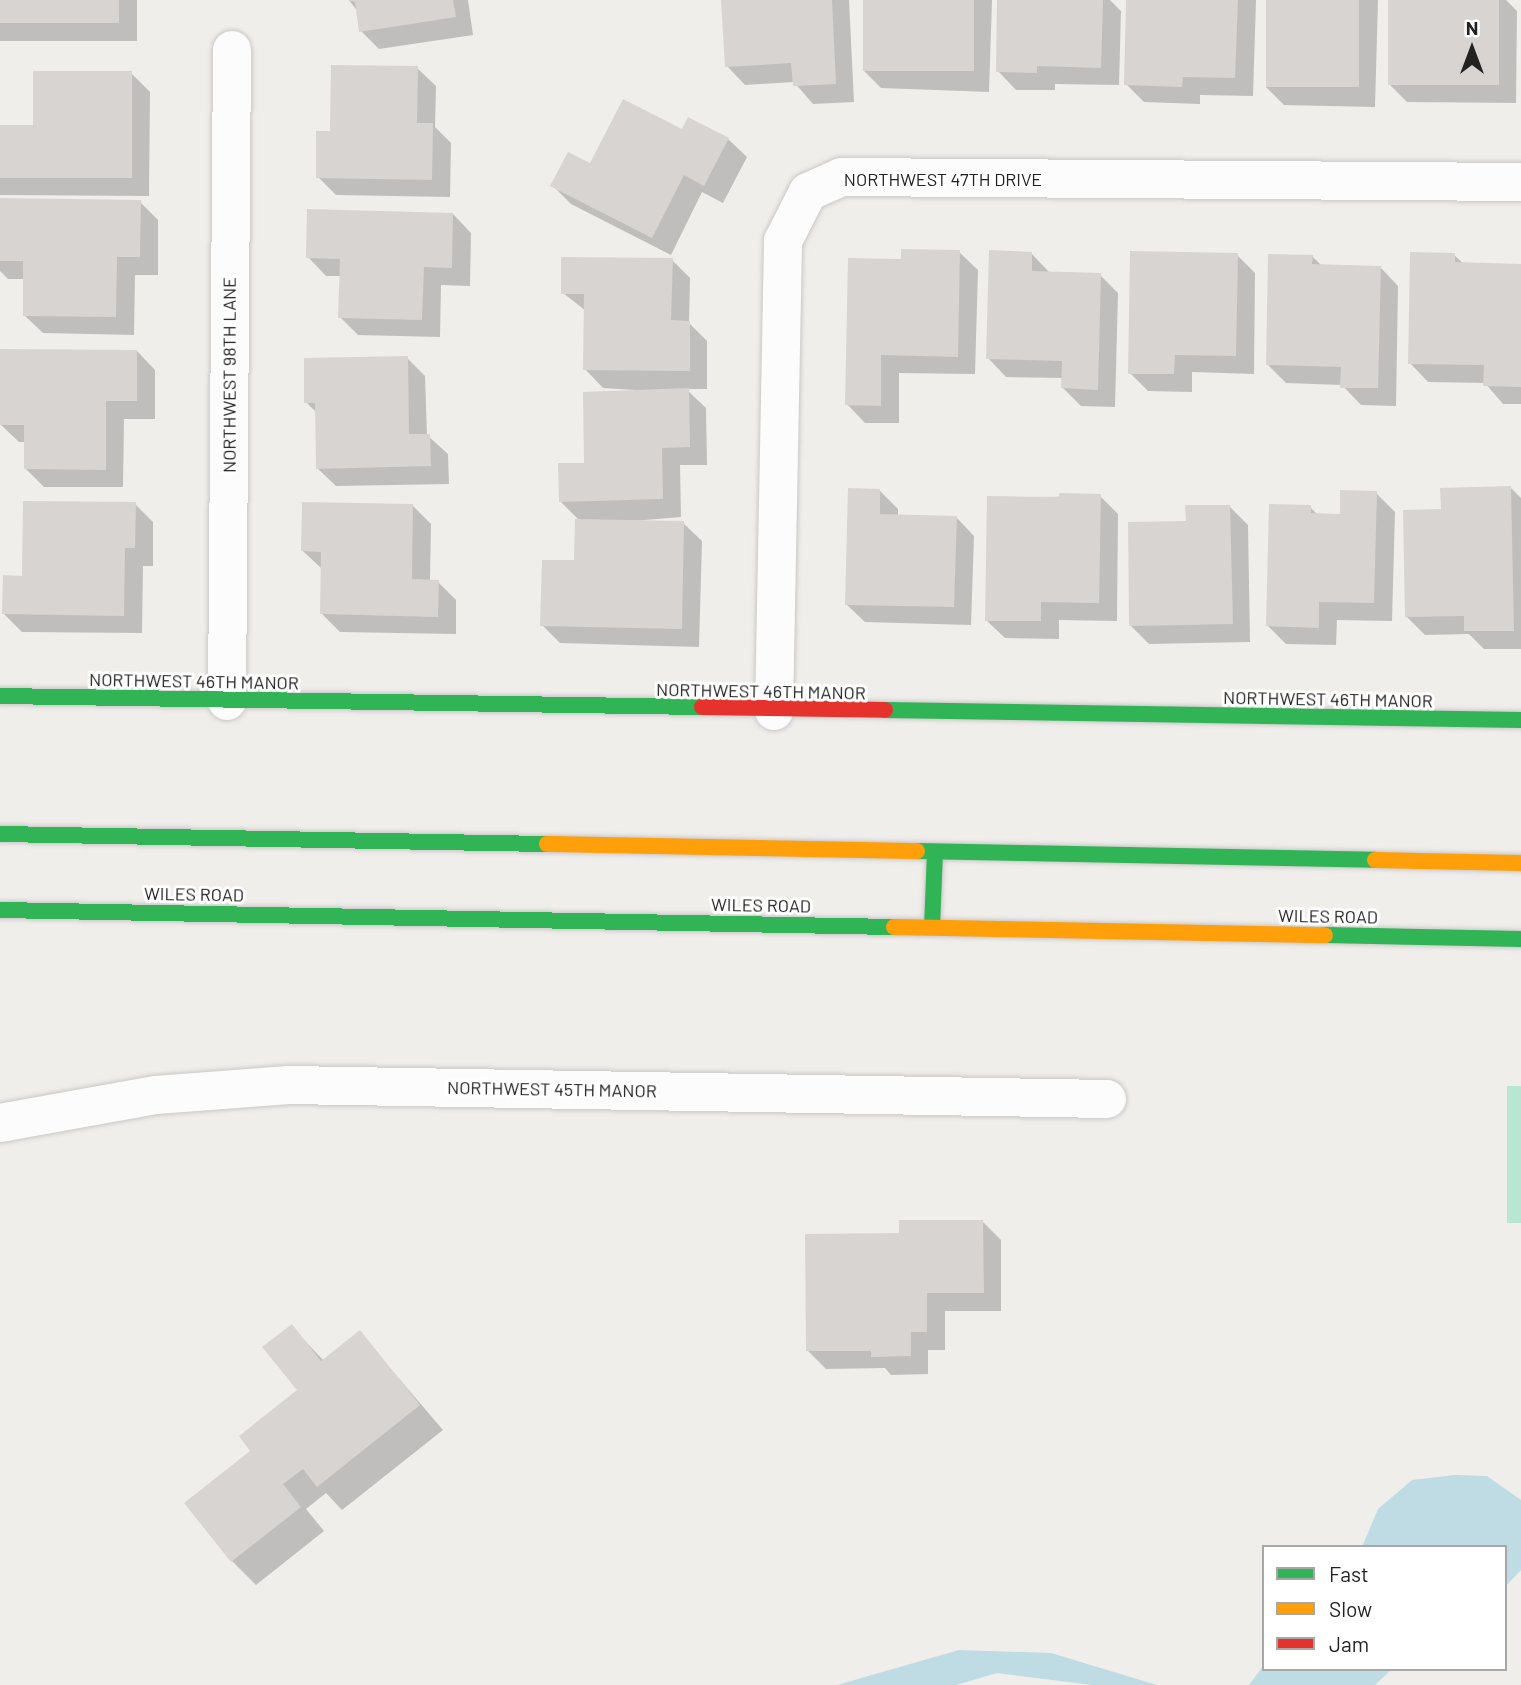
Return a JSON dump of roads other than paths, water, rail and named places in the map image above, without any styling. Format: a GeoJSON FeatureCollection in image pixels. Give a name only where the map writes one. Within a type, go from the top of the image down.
{"type":"FeatureCollection","features":[{"type":"Feature","properties":{"kind":"main road","name":"NORTHWEST 46TH MANOR"},"geometry":{"type":"LineString","coordinates":[[0,696],[774,711],[1521,720]]}},
{"type":"Feature","properties":{"kind":"main road"},"geometry":{"type":"LineString","coordinates":[[0,834],[1521,863]]}},
{"type":"Feature","properties":{"kind":"main road"},"geometry":{"type":"LineString","coordinates":[[932,928],[935,852]]}},
{"type":"Feature","properties":{"kind":"main road","name":"WILES ROAD"},"geometry":{"type":"LineString","coordinates":[[0,910],[1521,939]]}},
{"type":"Feature","properties":{"kind":"street","name":"NORTHWEST 98TH LANE"},"geometry":{"type":"LineString","coordinates":[[227,701],[232,50]]}},
{"type":"Feature","properties":{"kind":"street","name":"NORTHWEST 47TH DRIVE"},"geometry":{"type":"LineString","coordinates":[[774,711],[783,241],[808,192],[842,177],[1521,182]]}},
{"type":"Feature","properties":{"kind":"street","name":"NORTHWEST 45TH MANOR"},"geometry":{"type":"LineString","coordinates":[[0,1123],[156,1095],[289,1085],[1107,1099]]}},
{"type":"Feature","properties":{"kind":"water"},"geometry":{"type":"Polygon","coordinates":[[[1455,1475],[1487,1476],[1521,1500],[1521,1570],[1507,1585],[1507,1545],[1363,1545],[1378,1509],[1412,1480],[1455,1475]]]}},
{"type":"Feature","properties":{"kind":"water"},"geometry":{"type":"Polygon","coordinates":[[[959,1650],[1051,1653],[1157,1685],[1092,1685],[997,1673],[956,1685],[837,1685],[959,1650]]]}},
{"type":"Feature","properties":{"kind":"water"},"geometry":{"type":"Polygon","coordinates":[[[1262,1668],[1262,1671],[1390,1671],[1375,1685],[1249,1685],[1262,1668]]]}}]}
